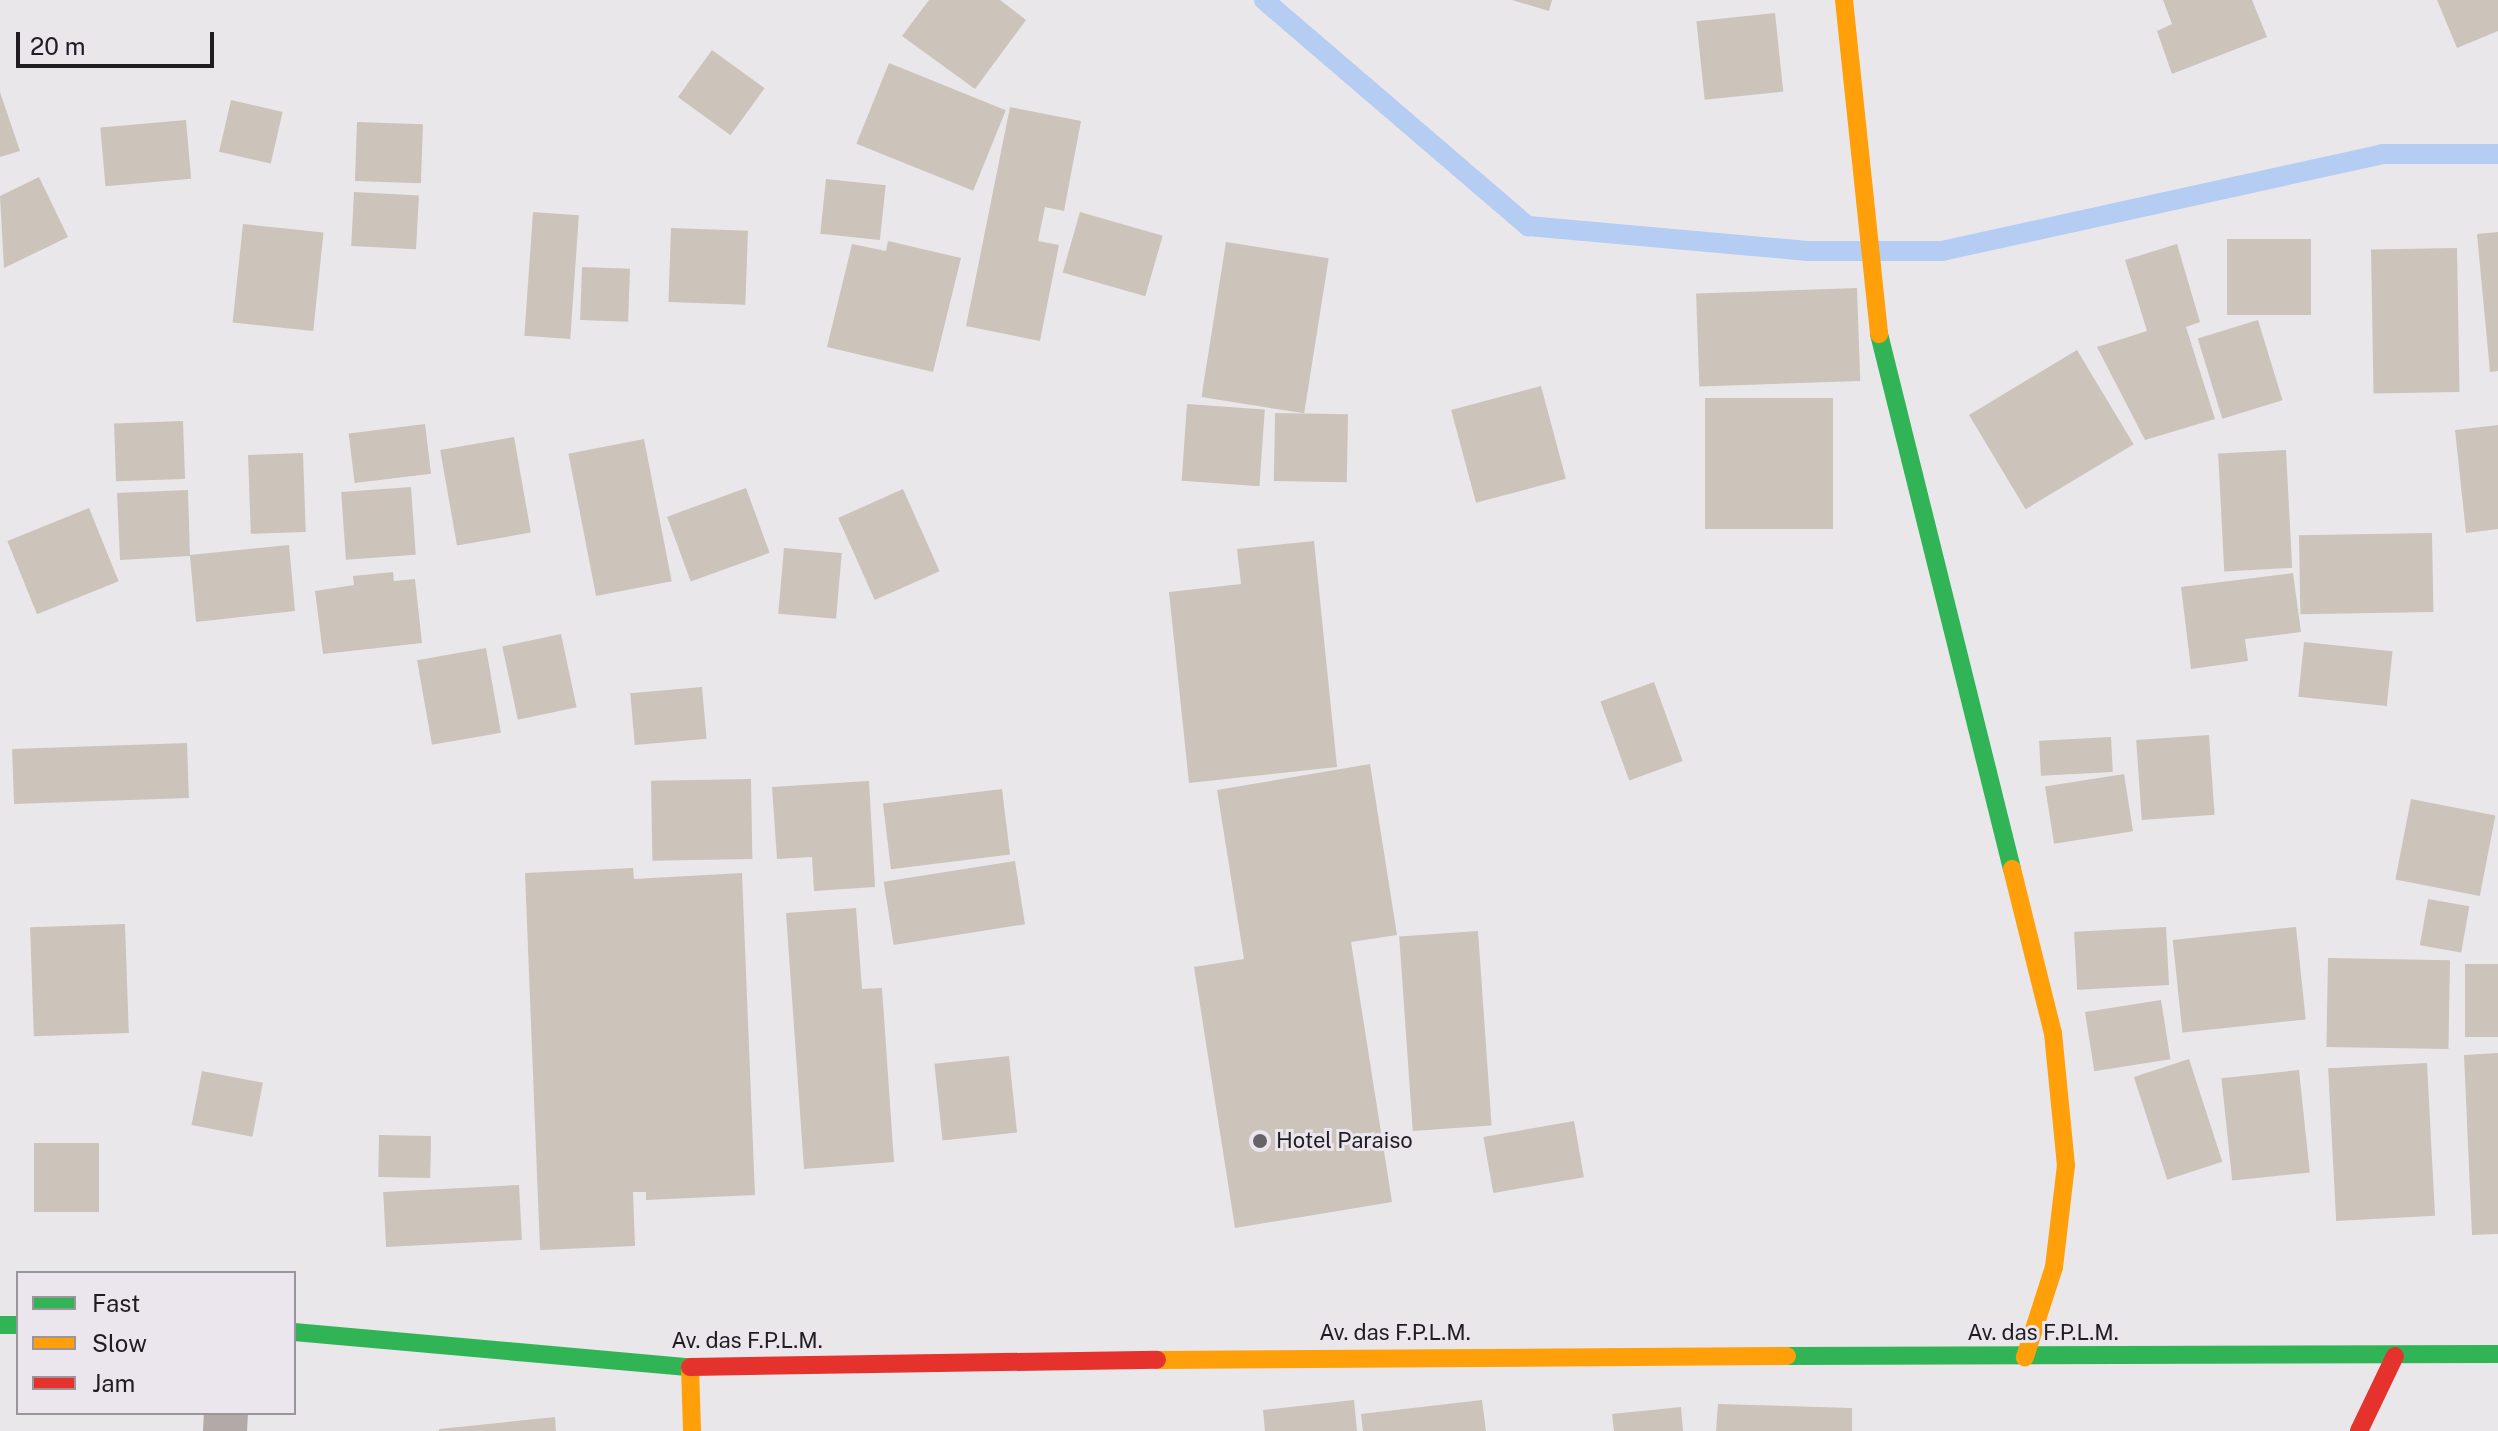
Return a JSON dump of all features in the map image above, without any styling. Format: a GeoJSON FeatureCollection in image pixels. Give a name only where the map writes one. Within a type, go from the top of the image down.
{"type":"FeatureCollection","features":[{"type":"Feature","properties":{"kind":"main road"},"geometry":{"type":"LineString","coordinates":[[1844,0],[1873,309],[2053,1033],[2066,1165],[2054,1267],[2025,1357]]}},
{"type":"Feature","properties":{"kind":"main road","name":"Av. das F.P.L.M."},"geometry":{"type":"LineString","coordinates":[[296,1332],[690,1367],[1374,1357],[2498,1354]]}},
{"type":"Feature","properties":{"kind":"main road"},"geometry":{"type":"LineString","coordinates":[[2359,1431],[2395,1356]]}},
{"type":"Feature","properties":{"kind":"main road"},"geometry":{"type":"LineString","coordinates":[[690,1367],[692,1431]]}},
{"type":"Feature","properties":{"kind":"building"},"geometry":{"type":"Polygon","coordinates":[[[929,0],[1000,0],[1026,20],[975,89],[902,36],[929,0]]]}},
{"type":"Feature","properties":{"kind":"building"},"geometry":{"type":"Polygon","coordinates":[[[1512,0],[1552,0],[1549,11],[1512,0]]]}},
{"type":"Feature","properties":{"kind":"building"},"geometry":{"type":"Polygon","coordinates":[[[2163,0],[2252,0],[2267,37],[2172,74],[2157,31],[2172,24],[2163,0]]]}},
{"type":"Feature","properties":{"kind":"building"},"geometry":{"type":"Polygon","coordinates":[[[2437,0],[2498,0],[2498,31],[2457,48],[2437,0]]]}},
{"type":"Feature","properties":{"kind":"building"},"geometry":{"type":"Polygon","coordinates":[[[1775,13],[1783,92],[1705,100],[1696,21],[1775,13]]]}},
{"type":"Feature","properties":{"kind":"building"},"geometry":{"type":"Polygon","coordinates":[[[712,50],[765,88],[730,135],[678,97],[712,50]]]}},
{"type":"Feature","properties":{"kind":"building"},"geometry":{"type":"Polygon","coordinates":[[[889,63],[1006,110],[973,191],[856,144],[889,63]]]}},
{"type":"Feature","properties":{"kind":"building"},"geometry":{"type":"Polygon","coordinates":[[[0,92],[20,151],[0,157],[0,92]]]}},
{"type":"Feature","properties":{"kind":"building"},"geometry":{"type":"Polygon","coordinates":[[[231,100],[283,112],[271,164],[219,152],[231,100]]]}},
{"type":"Feature","properties":{"kind":"building"},"geometry":{"type":"Polygon","coordinates":[[[1010,107],[1081,121],[1064,211],[1045,207],[1038,241],[1059,245],[1040,341],[966,326],[1010,107]]]}},
{"type":"Feature","properties":{"kind":"building"},"geometry":{"type":"Polygon","coordinates":[[[186,120],[191,179],[105,186],[100,127],[186,120]]]}},
{"type":"Feature","properties":{"kind":"building"},"geometry":{"type":"Polygon","coordinates":[[[357,122],[423,124],[421,183],[355,181],[357,122]]]}},
{"type":"Feature","properties":{"kind":"building"},"geometry":{"type":"Polygon","coordinates":[[[39,177],[68,237],[4,268],[0,196],[39,177]]]}},
{"type":"Feature","properties":{"kind":"building"},"geometry":{"type":"Polygon","coordinates":[[[826,179],[886,185],[880,240],[820,234],[826,179]]]}},
{"type":"Feature","properties":{"kind":"building"},"geometry":{"type":"Polygon","coordinates":[[[354,192],[419,195],[416,249],[351,246],[354,192]]]}},
{"type":"Feature","properties":{"kind":"building"},"geometry":{"type":"Polygon","coordinates":[[[533,212],[579,215],[570,339],[524,336],[533,212]]]}},
{"type":"Feature","properties":{"kind":"building"},"geometry":{"type":"Polygon","coordinates":[[[1080,212],[1163,236],[1145,296],[1063,273],[1080,212]]]}},
{"type":"Feature","properties":{"kind":"building"},"geometry":{"type":"Polygon","coordinates":[[[243,224],[324,232],[313,331],[233,322],[243,224]]]}},
{"type":"Feature","properties":{"kind":"building"},"geometry":{"type":"Polygon","coordinates":[[[671,228],[748,231],[745,305],[668,302],[671,228]]]}},
{"type":"Feature","properties":{"kind":"building"},"geometry":{"type":"Polygon","coordinates":[[[2498,232],[2498,371],[2490,372],[2477,234],[2498,232]]]}},
{"type":"Feature","properties":{"kind":"building"},"geometry":{"type":"Polygon","coordinates":[[[2227,239],[2311,239],[2311,315],[2227,315],[2227,239]]]}},
{"type":"Feature","properties":{"kind":"building"},"geometry":{"type":"Polygon","coordinates":[[[888,241],[961,258],[933,372],[827,347],[852,244],[886,251],[888,241]]]}},
{"type":"Feature","properties":{"kind":"building"},"geometry":{"type":"Polygon","coordinates":[[[1226,242],[1329,258],[1304,413],[1201,397],[1226,242]]]}},
{"type":"Feature","properties":{"kind":"building"},"geometry":{"type":"Polygon","coordinates":[[[2177,244],[2200,322],[2186,327],[2215,419],[2145,440],[2097,347],[2147,331],[2125,260],[2177,244]]]}},
{"type":"Feature","properties":{"kind":"building"},"geometry":{"type":"Polygon","coordinates":[[[2457,248],[2460,392],[2374,393],[2371,250],[2457,248]]]}},
{"type":"Feature","properties":{"kind":"building"},"geometry":{"type":"Polygon","coordinates":[[[582,267],[630,269],[628,322],[580,320],[582,267]]]}},
{"type":"Feature","properties":{"kind":"building"},"geometry":{"type":"Polygon","coordinates":[[[1857,288],[1860,381],[1699,387],[1696,294],[1857,288]]]}},
{"type":"Feature","properties":{"kind":"building"},"geometry":{"type":"Polygon","coordinates":[[[2258,320],[2283,400],[2222,419],[2198,338],[2258,320]]]}},
{"type":"Feature","properties":{"kind":"building"},"geometry":{"type":"Polygon","coordinates":[[[2077,350],[2134,444],[2026,509],[1969,415],[2077,350]]]}},
{"type":"Feature","properties":{"kind":"building"},"geometry":{"type":"Polygon","coordinates":[[[1541,386],[1566,479],[1476,503],[1451,410],[1541,386]]]}},
{"type":"Feature","properties":{"kind":"building"},"geometry":{"type":"Polygon","coordinates":[[[1705,398],[1833,398],[1833,529],[1705,529],[1705,398]]]}},
{"type":"Feature","properties":{"kind":"building"},"geometry":{"type":"Polygon","coordinates":[[[1187,404],[1265,409],[1259,486],[1182,481],[1187,404]]]}},
{"type":"Feature","properties":{"kind":"building"},"geometry":{"type":"Polygon","coordinates":[[[1275,413],[1348,414],[1347,482],[1274,481],[1275,413]]]}},
{"type":"Feature","properties":{"kind":"building"},"geometry":{"type":"Polygon","coordinates":[[[183,421],[185,479],[116,481],[114,423],[183,421]]]}},
{"type":"Feature","properties":{"kind":"building"},"geometry":{"type":"Polygon","coordinates":[[[425,424],[431,474],[355,483],[349,433],[425,424]]]}},
{"type":"Feature","properties":{"kind":"building"},"geometry":{"type":"Polygon","coordinates":[[[2498,425],[2498,529],[2466,533],[2455,430],[2498,425]]]}},
{"type":"Feature","properties":{"kind":"building"},"geometry":{"type":"Polygon","coordinates":[[[514,437],[531,533],[457,546],[440,450],[514,437]]]}},
{"type":"Feature","properties":{"kind":"building"},"geometry":{"type":"Polygon","coordinates":[[[644,439],[672,581],[596,596],[568,454],[644,439]]]}},
{"type":"Feature","properties":{"kind":"building"},"geometry":{"type":"Polygon","coordinates":[[[2286,450],[2292,568],[2224,571],[2218,454],[2286,450]]]}},
{"type":"Feature","properties":{"kind":"building"},"geometry":{"type":"Polygon","coordinates":[[[303,453],[306,532],[251,534],[248,455],[303,453]]]}},
{"type":"Feature","properties":{"kind":"building"},"geometry":{"type":"Polygon","coordinates":[[[411,487],[416,555],[346,560],[341,492],[411,487]]]}},
{"type":"Feature","properties":{"kind":"building"},"geometry":{"type":"Polygon","coordinates":[[[746,488],[770,553],[691,582],[667,517],[746,488]]]}},
{"type":"Feature","properties":{"kind":"building"},"geometry":{"type":"Polygon","coordinates":[[[903,489],[940,571],[875,600],[838,518],[903,489]]]}},
{"type":"Feature","properties":{"kind":"building"},"geometry":{"type":"Polygon","coordinates":[[[188,490],[190,555],[289,545],[295,611],[196,622],[190,556],[120,560],[117,493],[188,490]]]}},
{"type":"Feature","properties":{"kind":"building"},"geometry":{"type":"Polygon","coordinates":[[[89,508],[119,581],[37,614],[7,541],[89,508]]]}},
{"type":"Feature","properties":{"kind":"building"},"geometry":{"type":"Polygon","coordinates":[[[2432,533],[2433,612],[2300,614],[2299,535],[2432,533]]]}},
{"type":"Feature","properties":{"kind":"building"},"geometry":{"type":"Polygon","coordinates":[[[1314,541],[1337,767],[1189,783],[1169,592],[1241,584],[1237,549],[1314,541]]]}},
{"type":"Feature","properties":{"kind":"building"},"geometry":{"type":"Polygon","coordinates":[[[784,548],[842,553],[836,619],[778,614],[784,548]]]}},
{"type":"Feature","properties":{"kind":"building"},"geometry":{"type":"Polygon","coordinates":[[[393,572],[394,581],[415,579],[422,643],[323,654],[315,591],[354,585],[353,576],[393,572]]]}},
{"type":"Feature","properties":{"kind":"building"},"geometry":{"type":"Polygon","coordinates":[[[2293,573],[2301,632],[2245,639],[2248,661],[2191,669],[2181,587],[2293,573]]]}},
{"type":"Feature","properties":{"kind":"building"},"geometry":{"type":"Polygon","coordinates":[[[561,634],[577,707],[518,720],[502,646],[561,634]]]}},
{"type":"Feature","properties":{"kind":"building"},"geometry":{"type":"Polygon","coordinates":[[[2304,642],[2393,651],[2387,706],[2298,697],[2304,642]]]}},
{"type":"Feature","properties":{"kind":"building"},"geometry":{"type":"Polygon","coordinates":[[[486,648],[501,733],[432,745],[417,660],[486,648]]]}},
{"type":"Feature","properties":{"kind":"building"},"geometry":{"type":"Polygon","coordinates":[[[1654,682],[1683,761],[1629,780],[1600,701],[1654,682]]]}},
{"type":"Feature","properties":{"kind":"building"},"geometry":{"type":"Polygon","coordinates":[[[702,687],[707,739],[635,745],[630,693],[702,687]]]}},
{"type":"Feature","properties":{"kind":"building"},"geometry":{"type":"Polygon","coordinates":[[[2209,735],[2215,815],[2142,820],[2136,740],[2209,735]]]}},
{"type":"Feature","properties":{"kind":"building"},"geometry":{"type":"Polygon","coordinates":[[[2111,737],[2113,772],[2041,776],[2039,741],[2111,737]]]}},
{"type":"Feature","properties":{"kind":"building"},"geometry":{"type":"Polygon","coordinates":[[[187,743],[189,798],[14,804],[12,749],[187,743]]]}},
{"type":"Feature","properties":{"kind":"building"},"geometry":{"type":"Polygon","coordinates":[[[1370,764],[1397,935],[1351,942],[1392,1202],[1235,1228],[1194,967],[1244,959],[1217,790],[1370,764]]]}},
{"type":"Feature","properties":{"kind":"building"},"geometry":{"type":"Polygon","coordinates":[[[2124,774],[2133,831],[2054,844],[2045,787],[2124,774]]]}},
{"type":"Feature","properties":{"kind":"building"},"geometry":{"type":"Polygon","coordinates":[[[751,779],[752,859],[652,861],[651,781],[751,779]]]}},
{"type":"Feature","properties":{"kind":"building"},"geometry":{"type":"Polygon","coordinates":[[[869,781],[875,887],[814,891],[812,857],[777,859],[772,787],[869,781]]]}},
{"type":"Feature","properties":{"kind":"building"},"geometry":{"type":"Polygon","coordinates":[[[1002,789],[1010,855],[891,869],[883,804],[1002,789]]]}},
{"type":"Feature","properties":{"kind":"building"},"geometry":{"type":"Polygon","coordinates":[[[2411,799],[2495,815],[2480,896],[2395,879],[2411,799]]]}},
{"type":"Feature","properties":{"kind":"building"},"geometry":{"type":"Polygon","coordinates":[[[1015,861],[1025,924],[894,945],[884,882],[1015,861]]]}},
{"type":"Feature","properties":{"kind":"building"},"geometry":{"type":"Polygon","coordinates":[[[633,868],[634,879],[742,873],[755,1195],[646,1200],[646,1192],[633,1192],[635,1246],[540,1250],[525,873],[633,868]]]}},
{"type":"Feature","properties":{"kind":"building"},"geometry":{"type":"Polygon","coordinates":[[[2428,899],[2469,906],[2461,953],[2420,945],[2428,899]]]}},
{"type":"Feature","properties":{"kind":"building"},"geometry":{"type":"Polygon","coordinates":[[[856,908],[862,989],[882,988],[894,1162],[804,1169],[786,913],[856,908]]]}},
{"type":"Feature","properties":{"kind":"building"},"geometry":{"type":"Polygon","coordinates":[[[125,924],[129,1033],[34,1036],[30,927],[125,924]]]}},
{"type":"Feature","properties":{"kind":"building"},"geometry":{"type":"Polygon","coordinates":[[[2166,927],[2169,985],[2077,990],[2074,932],[2166,927]]]}},
{"type":"Feature","properties":{"kind":"building"},"geometry":{"type":"Polygon","coordinates":[[[2296,927],[2306,1019],[2182,1032],[2173,940],[2296,927]]]}},
{"type":"Feature","properties":{"kind":"building"},"geometry":{"type":"Polygon","coordinates":[[[1478,931],[1492,1126],[1413,1131],[1399,937],[1478,931]]]}},
{"type":"Feature","properties":{"kind":"building"},"geometry":{"type":"Polygon","coordinates":[[[2328,958],[2450,960],[2448,1049],[2326,1047],[2328,958]]]}},
{"type":"Feature","properties":{"kind":"building"},"geometry":{"type":"Polygon","coordinates":[[[2465,964],[2498,964],[2498,1037],[2465,1037],[2465,964]]]}},
{"type":"Feature","properties":{"kind":"building"},"geometry":{"type":"Polygon","coordinates":[[[2161,1000],[2170,1059],[2094,1071],[2085,1012],[2161,1000]]]}},
{"type":"Feature","properties":{"kind":"building"},"geometry":{"type":"Polygon","coordinates":[[[2498,1053],[2498,1234],[2472,1235],[2464,1055],[2498,1053]]]}},
{"type":"Feature","properties":{"kind":"building"},"geometry":{"type":"Polygon","coordinates":[[[1009,1056],[1017,1133],[942,1140],[934,1064],[1009,1056]]]}},
{"type":"Feature","properties":{"kind":"building"},"geometry":{"type":"Polygon","coordinates":[[[2189,1059],[2222,1162],[2167,1180],[2134,1077],[2189,1059]]]}},
{"type":"Feature","properties":{"kind":"building"},"geometry":{"type":"Polygon","coordinates":[[[2427,1063],[2435,1216],[2336,1221],[2328,1068],[2427,1063]]]}},
{"type":"Feature","properties":{"kind":"building"},"geometry":{"type":"Polygon","coordinates":[[[2299,1070],[2310,1172],[2232,1181],[2221,1078],[2299,1070]]]}},
{"type":"Feature","properties":{"kind":"building"},"geometry":{"type":"Polygon","coordinates":[[[202,1071],[263,1083],[252,1137],[192,1125],[202,1071]]]}},
{"type":"Feature","properties":{"kind":"building"},"geometry":{"type":"Polygon","coordinates":[[[1574,1121],[1584,1177],[1493,1193],[1483,1137],[1574,1121]]]}},
{"type":"Feature","properties":{"kind":"building"},"geometry":{"type":"Polygon","coordinates":[[[379,1135],[431,1136],[430,1178],[378,1177],[379,1135]]]}},
{"type":"Feature","properties":{"kind":"building"},"geometry":{"type":"Polygon","coordinates":[[[34,1143],[99,1143],[99,1212],[34,1212],[34,1143]]]}},
{"type":"Feature","properties":{"kind":"building"},"geometry":{"type":"Polygon","coordinates":[[[519,1185],[522,1240],[386,1247],[383,1192],[519,1185]]]}},
{"type":"Feature","properties":{"kind":"building"},"geometry":{"type":"Polygon","coordinates":[[[1354,1400],[1357,1431],[1265,1431],[1263,1410],[1354,1400]]]}},
{"type":"Feature","properties":{"kind":"building"},"geometry":{"type":"Polygon","coordinates":[[[1482,1400],[1486,1431],[1363,1431],[1361,1414],[1482,1400]]]}},
{"type":"Feature","properties":{"kind":"building"},"geometry":{"type":"Polygon","coordinates":[[[1718,1404],[1852,1408],[1852,1431],[1716,1431],[1718,1404]]]}},
{"type":"Feature","properties":{"kind":"building"},"geometry":{"type":"Polygon","coordinates":[[[1681,1407],[1683,1431],[1614,1431],[1612,1414],[1681,1407]]]}},
{"type":"Feature","properties":{"kind":"building"},"geometry":{"type":"Polygon","coordinates":[[[555,1417],[556,1431],[439,1431],[439,1429],[555,1417]]]}},
{"type":"Feature","properties":{"kind":"waterway"},"geometry":{"type":"LineString","coordinates":[[1264,0],[1528,226],[1808,251],[1942,251],[2382,154],[2498,154]]}},
{"type":"Feature","properties":{"kind":"traffic: fast"},"geometry":{"type":"LineString","coordinates":[[1879,334],[2012,869]]}},
{"type":"Feature","properties":{"kind":"traffic: fast"},"geometry":{"type":"LineString","coordinates":[[0,1325],[16,1325]]}},
{"type":"Feature","properties":{"kind":"traffic: fast"},"geometry":{"type":"LineString","coordinates":[[296,1332],[690,1367]]}},
{"type":"Feature","properties":{"kind":"traffic: fast"},"geometry":{"type":"LineString","coordinates":[[1787,1356],[2498,1354]]}},
{"type":"Feature","properties":{"kind":"traffic: slow"},"geometry":{"type":"LineString","coordinates":[[1844,0],[1879,334]]}},
{"type":"Feature","properties":{"kind":"traffic: slow"},"geometry":{"type":"LineString","coordinates":[[2012,869],[2053,1033],[2066,1165],[2054,1267],[2025,1357]]}},
{"type":"Feature","properties":{"kind":"traffic: slow"},"geometry":{"type":"LineString","coordinates":[[1157,1360],[1787,1356]]}},
{"type":"Feature","properties":{"kind":"traffic: slow"},"geometry":{"type":"LineString","coordinates":[[690,1367],[692,1431]]}},
{"type":"Feature","properties":{"kind":"traffic: jam"},"geometry":{"type":"LineString","coordinates":[[2359,1431],[2395,1356]]}},
{"type":"Feature","properties":{"kind":"traffic: jam"},"geometry":{"type":"LineString","coordinates":[[690,1367],[1157,1360]]}},
{"type":"Feature","properties":{"kind":"place","name":"Hotel Paraiso"},"geometry":{"type":"Point","coordinates":[1260,1141]}}]}
